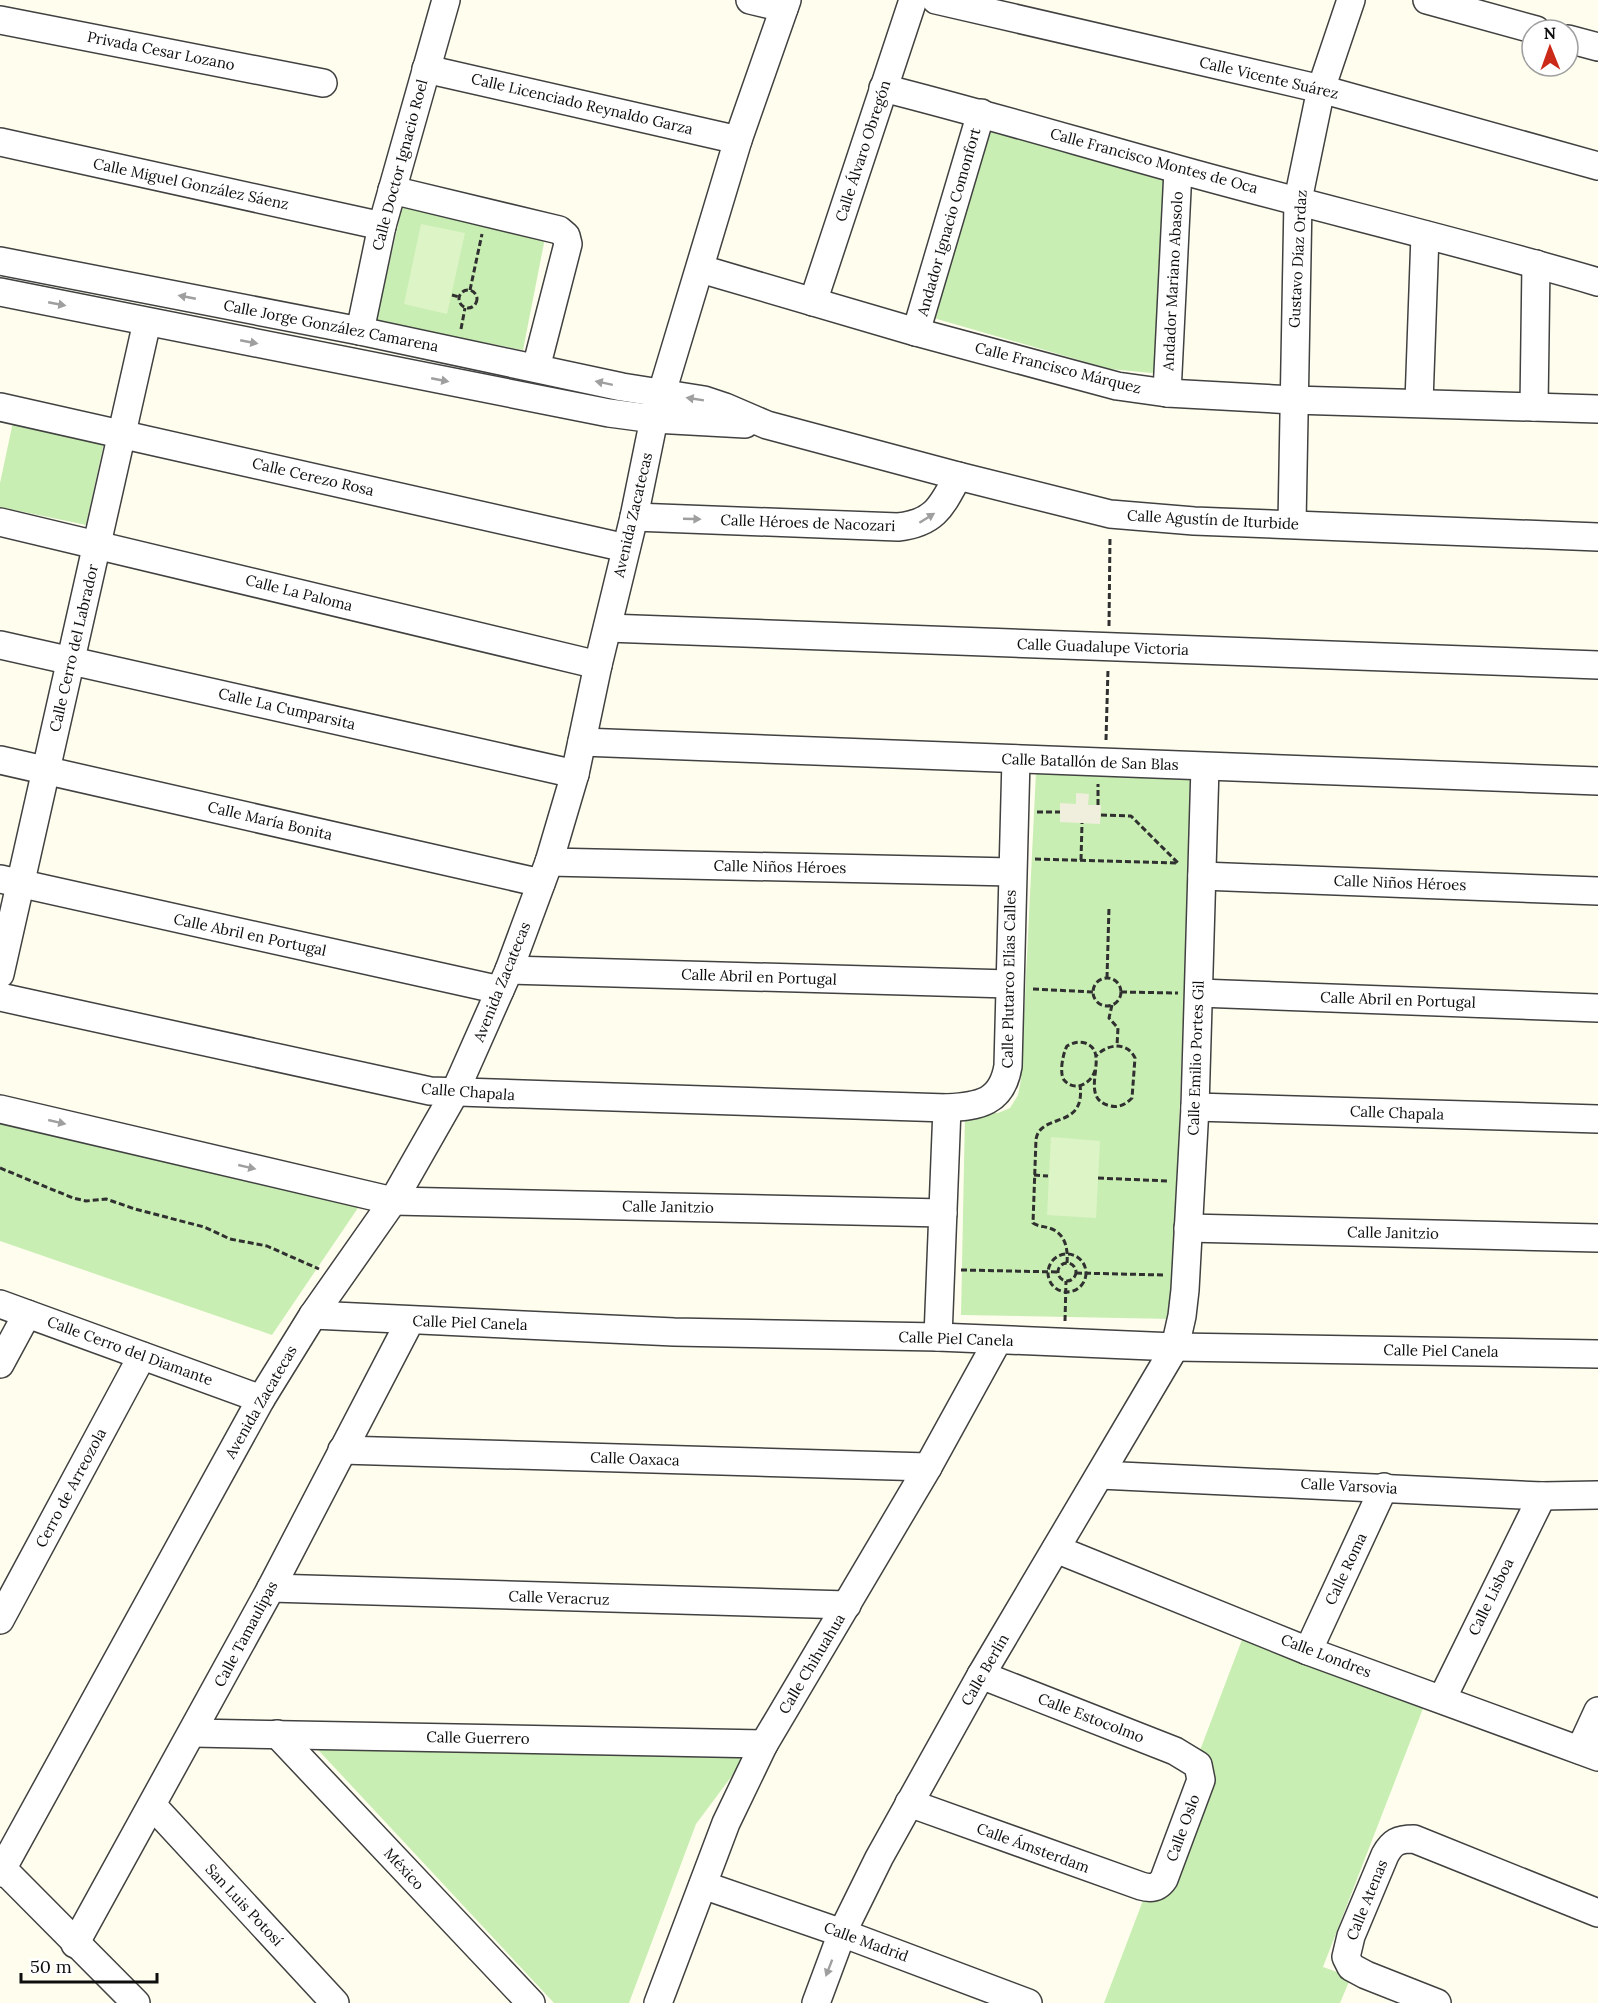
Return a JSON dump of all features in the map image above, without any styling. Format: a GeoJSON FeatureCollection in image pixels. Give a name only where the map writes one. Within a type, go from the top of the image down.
{"type":"FeatureCollection","features":[{"type":"Feature","properties":{"kind":"street","name":"Calle Doctor Ignacio Roel"},"geometry":{"type":"LineString","coordinates":[[360,331],[382,226],[446,0]]}},
{"type":"Feature","properties":{"kind":"street"},"geometry":{"type":"LineString","coordinates":[[750,0],[785,4]]}},
{"type":"Feature","properties":{"kind":"street","name":"Calle Álvaro Obregón"},"geometry":{"type":"LineString","coordinates":[[813,302],[913,0]]}},
{"type":"Feature","properties":{"kind":"street","name":"Calle Vicente Suárez"},"geometry":{"type":"LineString","coordinates":[[936,0],[1321,89],[1598,166]]}},
{"type":"Feature","properties":{"kind":"street","name":"Gustavo Díaz Ordaz"},"geometry":{"type":"LineString","coordinates":[[1292,524],[1298,200],[1321,89],[1351,0]]}},
{"type":"Feature","properties":{"kind":"street"},"geometry":{"type":"LineString","coordinates":[[1427,0],[1520,26]]}},
{"type":"Feature","properties":{"kind":"street","name":"Avenida Zacatecas"},"geometry":{"type":"LineString","coordinates":[[4,1860],[261,1399],[313,1315],[393,1201],[454,1094],[505,980],[545,873],[575,774],[658,407],[738,140],[785,4]]}},
{"type":"Feature","properties":{"kind":"street","name":"Privada Cesar Lozano"},"geometry":{"type":"LineString","coordinates":[[0,20],[323,83]]}},
{"type":"Feature","properties":{"kind":"street"},"geometry":{"type":"LineString","coordinates":[[1580,42],[1598,47]]}},
{"type":"Feature","properties":{"kind":"street","name":"Calle Licenciado Reynaldo Garza"},"geometry":{"type":"LineString","coordinates":[[426,69],[738,140]]}},
{"type":"Feature","properties":{"kind":"street","name":"Calle Francisco Montes de Oca"},"geometry":{"type":"LineString","coordinates":[[883,88],[981,113],[1178,170],[1298,200],[1598,282]]}},
{"type":"Feature","properties":{"kind":"street","name":"Andador Ignacio Comonfort"},"geometry":{"type":"LineString","coordinates":[[916,332],[981,113]]}},
{"type":"Feature","properties":{"kind":"street","name":"Calle Miguel González Sáenz"},"geometry":{"type":"LineString","coordinates":[[0,142],[382,226]]}},
{"type":"Feature","properties":{"kind":"street","name":"Andador Mariano Abasolo"},"geometry":{"type":"LineString","coordinates":[[1167,393],[1178,170]]}},
{"type":"Feature","properties":{"kind":"street"},"geometry":{"type":"LineString","coordinates":[[392,190],[559,230],[566,236],[568,244],[536,368]]}},
{"type":"Feature","properties":{"kind":"street"},"geometry":{"type":"LineString","coordinates":[[1419,402],[1425,235]]}},
{"type":"Feature","properties":{"kind":"street","name":"Calle Jorge González Camarena"},"geometry":{"type":"LineString","coordinates":[[0,261],[360,331],[536,368],[658,407]]}},
{"type":"Feature","properties":{"kind":"street"},"geometry":{"type":"LineString","coordinates":[[1534,406],[1536,264]]}},
{"type":"Feature","properties":{"kind":"street","name":"Calle Francisco Márquez"},"geometry":{"type":"LineString","coordinates":[[700,269],[916,332],[1117,386],[1167,393],[1293,400],[1598,409]]}},
{"type":"Feature","properties":{"kind":"street","name":"Calle Jorge González Camarena"},"geometry":{"type":"LineString","coordinates":[[0,292],[609,413],[658,407]]}},
{"type":"Feature","properties":{"kind":"street","name":"Calle Cerro del Labrador"},"geometry":{"type":"LineString","coordinates":[[0,974],[10,882],[47,770],[147,322]]}},
{"type":"Feature","properties":{"kind":"street","name":"Calle Cerezo Rosa"},"geometry":{"type":"LineString","coordinates":[[0,407],[626,548]]}},
{"type":"Feature","properties":{"kind":"street","name":"Calle Agustín de Iturbide"},"geometry":{"type":"LineString","coordinates":[[658,407],[767,425],[1110,514],[1194,521],[1598,537]]}},
{"type":"Feature","properties":{"kind":"street","name":"Calle Héroes de Nacozari"},"geometry":{"type":"LineString","coordinates":[[634,517],[898,527],[913,525],[928,519],[941,507],[958,476]]}},
{"type":"Feature","properties":{"kind":"street","name":"Calle La Paloma"},"geometry":{"type":"LineString","coordinates":[[0,522],[598,665]]}},
{"type":"Feature","properties":{"kind":"street","name":"Calle Guadalupe Victoria"},"geometry":{"type":"LineString","coordinates":[[608,628],[1598,665]]}},
{"type":"Feature","properties":{"kind":"street","name":"Calle La Cumparsita"},"geometry":{"type":"LineString","coordinates":[[0,645],[575,774]]}},
{"type":"Feature","properties":{"kind":"street","name":"Calle Batallón de San Blas"},"geometry":{"type":"LineString","coordinates":[[582,742],[1598,781]]}},
{"type":"Feature","properties":{"kind":"street","name":"Calle Plutarco Elías Calles"},"geometry":{"type":"LineString","coordinates":[[947,1108],[972,1107],[988,1101],[999,1091],[1006,1077],[1017,987],[1021,865],[1016,759]]}},
{"type":"Feature","properties":{"kind":"street","name":"Calle María Bonita"},"geometry":{"type":"LineString","coordinates":[[0,760],[545,873]]}},
{"type":"Feature","properties":{"kind":"street","name":"Calle Emilio Portes Gil"},"geometry":{"type":"LineString","coordinates":[[1174,1347],[1182,1316],[1195,1107],[1192,993],[1193,869],[1205,767]]}},
{"type":"Feature","properties":{"kind":"street","name":"Calle Niños Héroes"},"geometry":{"type":"LineString","coordinates":[[545,873],[1021,865]]}},
{"type":"Feature","properties":{"kind":"street","name":"Calle Niños Héroes"},"geometry":{"type":"LineString","coordinates":[[1193,869],[1598,891]]}},
{"type":"Feature","properties":{"kind":"street","name":"Calle Abril en Portugal"},"geometry":{"type":"LineString","coordinates":[[10,882],[505,980],[1017,987]]}},
{"type":"Feature","properties":{"kind":"street","name":"Calle Abril en Portugal"},"geometry":{"type":"LineString","coordinates":[[1192,993],[1598,1008]]}},
{"type":"Feature","properties":{"kind":"street","name":"Calle Chapala"},"geometry":{"type":"LineString","coordinates":[[0,997],[410,1088],[454,1094],[947,1108]]}},
{"type":"Feature","properties":{"kind":"street","name":"Calle Chapala"},"geometry":{"type":"LineString","coordinates":[[1195,1107],[1598,1119]]}},
{"type":"Feature","properties":{"kind":"street"},"geometry":{"type":"LineString","coordinates":[[938,1337],[947,1108]]}},
{"type":"Feature","properties":{"kind":"street"},"geometry":{"type":"LineString","coordinates":[[0,1109],[393,1201]]}},
{"type":"Feature","properties":{"kind":"street","name":"Calle Janitzio"},"geometry":{"type":"LineString","coordinates":[[393,1201],[943,1213]]}},
{"type":"Feature","properties":{"kind":"street","name":"Calle Janitzio"},"geometry":{"type":"LineString","coordinates":[[1188,1228],[1598,1238]]}},
{"type":"Feature","properties":{"kind":"street","name":"Calle Cerro del Diamante"},"geometry":{"type":"LineString","coordinates":[[0,1304],[261,1399]]}},
{"type":"Feature","properties":{"kind":"street"},"geometry":{"type":"LineString","coordinates":[[0,1364],[27,1314]]}},
{"type":"Feature","properties":{"kind":"street","name":"Calle Piel Canela"},"geometry":{"type":"LineString","coordinates":[[313,1315],[674,1332],[938,1337],[1174,1347],[1598,1354]]}},
{"type":"Feature","properties":{"kind":"street","name":"Calle Tamaulipas"},"geometry":{"type":"LineString","coordinates":[[75,1944],[271,1588],[410,1321]]}},
{"type":"Feature","properties":{"kind":"street","name":"Calle Chihuahua"},"geometry":{"type":"LineString","coordinates":[[658,2003],[730,1814],[764,1744],[928,1467],[998,1340]]}},
{"type":"Feature","properties":{"kind":"street","name":"Calle Berlín"},"geometry":{"type":"LineString","coordinates":[[816,2003],[842,1933],[909,1803],[981,1675],[1174,1347]]}},
{"type":"Feature","properties":{"kind":"street","name":"Cerro de Arreozola"},"geometry":{"type":"LineString","coordinates":[[0,1620],[142,1356]]}},
{"type":"Feature","properties":{"kind":"street","name":"Calle Oaxaca"},"geometry":{"type":"LineString","coordinates":[[342,1450],[928,1467]]}},
{"type":"Feature","properties":{"kind":"street","name":"Calle Varsovia"},"geometry":{"type":"LineString","coordinates":[[1100,1475],[1542,1496],[1598,1495]]}},
{"type":"Feature","properties":{"kind":"street","name":"Calle Roma"},"geometry":{"type":"LineString","coordinates":[[1308,1651],[1384,1487]]}},
{"type":"Feature","properties":{"kind":"street","name":"Calle Lisboa"},"geometry":{"type":"LineString","coordinates":[[1442,1699],[1542,1496]]}},
{"type":"Feature","properties":{"kind":"street","name":"Calle Londres"},"geometry":{"type":"LineString","coordinates":[[1056,1549],[1308,1651],[1589,1753]]}},
{"type":"Feature","properties":{"kind":"street","name":"Calle Veracruz"},"geometry":{"type":"LineString","coordinates":[[271,1588],[847,1605]]}},
{"type":"Feature","properties":{"kind":"street","name":"Calle Estocolmo"},"geometry":{"type":"LineString","coordinates":[[981,1675],[1175,1751],[1198,1765]]}},
{"type":"Feature","properties":{"kind":"street"},"geometry":{"type":"LineString","coordinates":[[1589,1753],[1598,1711]]}},
{"type":"Feature","properties":{"kind":"street","name":"Calle Guerrero"},"geometry":{"type":"LineString","coordinates":[[193,1733],[764,1744]]}},
{"type":"Feature","properties":{"kind":"street","name":"México"},"geometry":{"type":"LineString","coordinates":[[277,1734],[531,2003]]}},
{"type":"Feature","properties":{"kind":"street","name":"Calle Oslo"},"geometry":{"type":"LineString","coordinates":[[1157,1887],[1164,1879],[1201,1780],[1198,1765]]}},
{"type":"Feature","properties":{"kind":"street","name":"Calle Ámsterdam"},"geometry":{"type":"LineString","coordinates":[[909,1803],[1141,1887],[1157,1887]]}},
{"type":"Feature","properties":{"kind":"street","name":"San Luis Potosí"},"geometry":{"type":"LineString","coordinates":[[153,1806],[336,2003]]}},
{"type":"Feature","properties":{"kind":"street","name":"Calle Atenas"},"geometry":{"type":"LineString","coordinates":[[1437,2003],[1366,1975],[1351,1967],[1346,1957],[1348,1945],[1384,1855],[1391,1844],[1398,1840],[1413,1839],[1598,1913]]}},
{"type":"Feature","properties":{"kind":"street"},"geometry":{"type":"LineString","coordinates":[[4,1860],[75,1944],[125,1998]]}},
{"type":"Feature","properties":{"kind":"street","name":"Calle Madrid"},"geometry":{"type":"LineString","coordinates":[[703,1885],[842,1933],[1028,2003]]}},
{"type":"Feature","properties":{"kind":"path"},"geometry":{"type":"LineString","coordinates":[[470,290],[484,224]]}},
{"type":"Feature","properties":{"kind":"path"},"geometry":{"type":"LineString","coordinates":[[470,290],[476,294],[477,300],[472,307],[465,308],[460,303],[459,297],[462,292],[470,290]]}},
{"type":"Feature","properties":{"kind":"path"},"geometry":{"type":"LineString","coordinates":[[452,295],[459,297]]}},
{"type":"Feature","properties":{"kind":"path"},"geometry":{"type":"LineString","coordinates":[[459,334],[465,308]]}},
{"type":"Feature","properties":{"kind":"path"},"geometry":{"type":"LineString","coordinates":[[1098,783],[1098,805]]}},
{"type":"Feature","properties":{"kind":"path"},"geometry":{"type":"LineString","coordinates":[[1032,812],[1060,812]]}},
{"type":"Feature","properties":{"kind":"path"},"geometry":{"type":"LineString","coordinates":[[1101,815],[1131,816],[1177,863]]}},
{"type":"Feature","properties":{"kind":"path"},"geometry":{"type":"LineString","coordinates":[[1081,860],[1082,823]]}},
{"type":"Feature","properties":{"kind":"path"},"geometry":{"type":"LineString","coordinates":[[1021,865],[1081,860],[1177,863],[1193,869]]}},
{"type":"Feature","properties":{"kind":"path"},"geometry":{"type":"LineString","coordinates":[[1107,978],[1109,907]]}},
{"type":"Feature","properties":{"kind":"path"},"geometry":{"type":"LineString","coordinates":[[1107,978],[1119,984],[1121,992],[1118,1002],[1112,1005],[1101,1005],[1093,992],[1098,982],[1107,978]]}},
{"type":"Feature","properties":{"kind":"path"},"geometry":{"type":"LineString","coordinates":[[1017,987],[1093,992]]}},
{"type":"Feature","properties":{"kind":"path"},"geometry":{"type":"LineString","coordinates":[[1121,992],[1192,993]]}},
{"type":"Feature","properties":{"kind":"path"},"geometry":{"type":"LineString","coordinates":[[1112,1005],[1109,1018],[1118,1028],[1117,1046]]}},
{"type":"Feature","properties":{"kind":"path"},"geometry":{"type":"LineString","coordinates":[[1095,1070],[1091,1080],[1080,1085],[1070,1084],[1063,1079],[1064,1052],[1070,1044],[1082,1042],[1092,1047],[1096,1056],[1094,1089],[1100,1101],[1114,1107],[1125,1104],[1132,1098],[1135,1058],[1130,1051],[1117,1046],[1107,1047],[1096,1056]]}},
{"type":"Feature","properties":{"kind":"path"},"geometry":{"type":"LineString","coordinates":[[1067,1263],[1068,1254],[1064,1241],[1058,1233],[1033,1222],[1036,1139],[1039,1130],[1044,1125],[1062,1121],[1072,1113],[1081,1098],[1080,1085]]}},
{"type":"Feature","properties":{"kind":"path"},"geometry":{"type":"LineString","coordinates":[[0,1168],[73,1198],[86,1201],[106,1199],[204,1227],[230,1239],[267,1246],[320,1269]]}},
{"type":"Feature","properties":{"kind":"path"},"geometry":{"type":"LineString","coordinates":[[1034,1175],[1048,1176]]}},
{"type":"Feature","properties":{"kind":"path"},"geometry":{"type":"LineString","coordinates":[[1098,1178],[1178,1181]]}},
{"type":"Feature","properties":{"kind":"path"},"geometry":{"type":"LineString","coordinates":[[1068,1254],[1080,1258],[1084,1263],[1086,1273],[1080,1287],[1066,1292],[1052,1285],[1048,1272],[1055,1257],[1068,1254]]}},
{"type":"Feature","properties":{"kind":"path"},"geometry":{"type":"LineString","coordinates":[[1058,1272],[1062,1265],[1067,1263]]}},
{"type":"Feature","properties":{"kind":"path"},"geometry":{"type":"LineString","coordinates":[[1066,1281],[1074,1278],[1076,1273],[1075,1267],[1067,1263]]}},
{"type":"Feature","properties":{"kind":"path"},"geometry":{"type":"LineString","coordinates":[[959,1279],[960,1270],[1058,1272]]}},
{"type":"Feature","properties":{"kind":"path"},"geometry":{"type":"LineString","coordinates":[[1058,1272],[1066,1281]]}},
{"type":"Feature","properties":{"kind":"path"},"geometry":{"type":"LineString","coordinates":[[1076,1273],[1175,1276]]}},
{"type":"Feature","properties":{"kind":"path"},"geometry":{"type":"LineString","coordinates":[[1066,1281],[1065,1321],[1076,1321]]}},
{"type":"Feature","properties":{"kind":"green space"},"geometry":{"type":"Polygon","coordinates":[[[987,129],[1170,178],[1162,374],[1110,369],[930,317],[987,129]]]}},
{"type":"Feature","properties":{"kind":"green space"},"geometry":{"type":"Polygon","coordinates":[[[404,199],[545,238],[523,350],[376,322],[404,199]]]}},
{"type":"Feature","properties":{"kind":"green space"},"geometry":{"type":"Polygon","coordinates":[[[421,224],[465,233],[447,314],[404,304],[421,224]]]}},
{"type":"Feature","properties":{"kind":"green space"},"geometry":{"type":"Polygon","coordinates":[[[13,422],[104,443],[86,525],[0,507],[0,483],[13,422]]]}},
{"type":"Feature","properties":{"kind":"green space"},"geometry":{"type":"Polygon","coordinates":[[[1036,772],[1192,778],[1172,1319],[961,1315],[965,1113],[998,1113],[1010,1108],[1018,1095],[1021,1079],[1036,772]]]}},
{"type":"Feature","properties":{"kind":"green space"},"geometry":{"type":"Polygon","coordinates":[[[0,1121],[362,1202],[272,1335],[0,1241],[0,1121]]]}},
{"type":"Feature","properties":{"kind":"green space"},"geometry":{"type":"Polygon","coordinates":[[[1051,1137],[1100,1141],[1096,1218],[1047,1215],[1051,1137]]]}},
{"type":"Feature","properties":{"kind":"green space"},"geometry":{"type":"Polygon","coordinates":[[[1243,1637],[1424,1706],[1323,1967],[1351,1977],[1340,2003],[1104,2003],[1243,1637]]]}},
{"type":"Feature","properties":{"kind":"green space"},"geometry":{"type":"Polygon","coordinates":[[[307,1738],[752,1749],[696,1824],[629,2003],[554,2003],[307,1738]]]}},
{"type":"Feature","properties":{"kind":"shaded area"},"geometry":{"type":"Polygon","coordinates":[[[1076,793],[1089,794],[1088,805],[1101,805],[1100,824],[1060,822],[1060,803],[1076,804],[1076,793]]]}}]}
